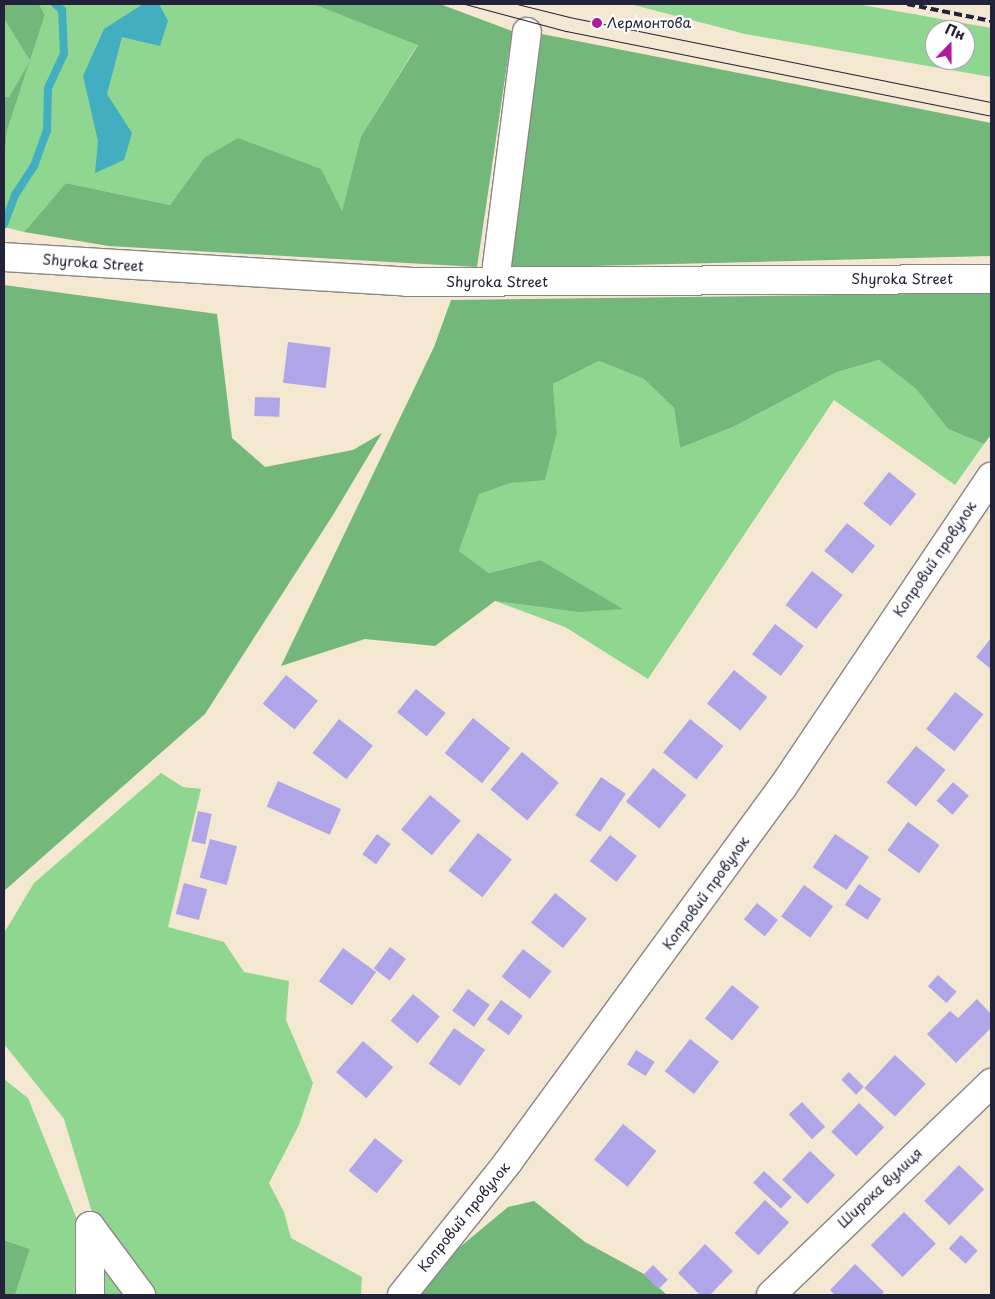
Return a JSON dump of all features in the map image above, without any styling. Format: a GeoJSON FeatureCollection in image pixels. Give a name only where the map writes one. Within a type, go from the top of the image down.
{"type":"FeatureCollection","features":[{"type":"Feature","properties":{"kind":"street"},"geometry":{"type":"LineString","coordinates":[[495,282],[527,32]]}},
{"type":"Feature","properties":{"kind":"street","name":"Shyroka Street"},"geometry":{"type":"LineString","coordinates":[[4,257],[407,282],[991,279]]}},
{"type":"Feature","properties":{"kind":"street","name":"Копровий провулок"},"geometry":{"type":"LineString","coordinates":[[402,1295],[508,1162],[782,788],[991,477]]}},
{"type":"Feature","properties":{"kind":"street","name":"Широка вулиця"},"geometry":{"type":"LineString","coordinates":[[771,1295],[991,1083]]}},
{"type":"Feature","properties":{"kind":"street"},"geometry":{"type":"LineString","coordinates":[[90,1295],[90,1226],[140,1295]]}},
{"type":"Feature","properties":{"kind":"green space"},"geometry":{"type":"Polygon","coordinates":[[[4,4],[39,4],[45,15],[30,61],[4,19],[4,4]]]}},
{"type":"Feature","properties":{"kind":"green space"},"geometry":{"type":"Polygon","coordinates":[[[39,4],[313,4],[418,44],[361,136],[342,212],[204,158],[170,205],[66,183],[24,232],[4,227],[4,163],[7,131],[29,64],[9,97],[4,97],[4,19],[30,61],[45,15],[39,4]]]}},
{"type":"Feature","properties":{"kind":"green space"},"geometry":{"type":"Polygon","coordinates":[[[313,4],[440,4],[512,31],[477,267],[109,246],[24,232],[66,183],[170,205],[204,158],[238,138],[321,169],[342,211],[361,136],[418,45],[313,4]]]}},
{"type":"Feature","properties":{"kind":"green space"},"geometry":{"type":"Polygon","coordinates":[[[630,4],[857,4],[946,20],[925,20],[925,65],[745,34],[630,4]]]}},
{"type":"Feature","properties":{"kind":"green space"},"geometry":{"type":"Polygon","coordinates":[[[975,25],[991,28],[991,77],[951,70],[975,70],[975,25]]]}},
{"type":"Feature","properties":{"kind":"green space"},"geometry":{"type":"Polygon","coordinates":[[[542,34],[991,123],[991,256],[508,268],[542,34]]]}},
{"type":"Feature","properties":{"kind":"green space"},"geometry":{"type":"Polygon","coordinates":[[[30,61],[7,131],[4,163],[4,97],[9,97],[30,61]]]}},
{"type":"Feature","properties":{"kind":"green space"},"geometry":{"type":"Polygon","coordinates":[[[4,285],[217,314],[232,438],[265,467],[353,450],[382,433],[333,515],[205,714],[4,891],[4,285]]]}},
{"type":"Feature","properties":{"kind":"green space"},"geometry":{"type":"Polygon","coordinates":[[[991,293],[991,435],[984,444],[948,429],[916,389],[879,360],[837,372],[733,427],[680,448],[674,408],[644,379],[599,361],[553,384],[557,433],[545,480],[511,483],[479,494],[459,551],[489,573],[540,560],[623,609],[577,612],[495,601],[435,646],[365,639],[281,666],[434,347],[451,300],[991,293]]]}},
{"type":"Feature","properties":{"kind":"green space"},"geometry":{"type":"Polygon","coordinates":[[[879,360],[916,389],[948,429],[984,444],[955,485],[834,400],[648,679],[565,627],[495,601],[577,612],[540,560],[489,573],[459,551],[479,493],[511,483],[545,479],[557,433],[553,384],[599,361],[644,379],[674,408],[680,448],[733,427],[837,372],[879,360]]]}},
{"type":"Feature","properties":{"kind":"green space"},"geometry":{"type":"Polygon","coordinates":[[[161,773],[183,787],[201,789],[168,927],[224,942],[244,972],[289,981],[286,1020],[313,1083],[299,1125],[269,1183],[284,1212],[291,1238],[362,1277],[361,1295],[148,1295],[94,1219],[64,1119],[4,1044],[4,933],[34,883],[161,773]]]}},
{"type":"Feature","properties":{"kind":"green space"},"geometry":{"type":"Polygon","coordinates":[[[4,1079],[28,1098],[81,1229],[81,1295],[15,1295],[30,1249],[4,1240],[4,1079]]]}},
{"type":"Feature","properties":{"kind":"green space"},"geometry":{"type":"Polygon","coordinates":[[[534,1201],[585,1242],[644,1274],[667,1295],[420,1295],[449,1256],[508,1207],[534,1201]]]}},
{"type":"Feature","properties":{"kind":"green space"},"geometry":{"type":"Polygon","coordinates":[[[4,1240],[30,1249],[15,1295],[4,1295],[4,1240]]]}},
{"type":"Feature","properties":{"kind":"green space"},"geometry":{"type":"Polygon","coordinates":[[[95,1246],[132,1295],[98,1295],[95,1246]]]}},
{"type":"Feature","properties":{"kind":"water"},"geometry":{"type":"Polygon","coordinates":[[[143,4],[159,4],[168,21],[160,46],[122,37],[107,94],[132,133],[124,160],[95,173],[98,141],[83,76],[104,29],[143,4]]]}},
{"type":"Feature","properties":{"kind":"building"},"geometry":{"type":"Polygon","coordinates":[[[288,342],[331,347],[326,388],[283,383],[288,342]]]}},
{"type":"Feature","properties":{"kind":"building"},"geometry":{"type":"Polygon","coordinates":[[[255,397],[280,398],[279,417],[254,416],[255,397]]]}},
{"type":"Feature","properties":{"kind":"building"},"geometry":{"type":"Polygon","coordinates":[[[889,472],[916,494],[890,526],[863,504],[889,472]]]}},
{"type":"Feature","properties":{"kind":"building"},"geometry":{"type":"Polygon","coordinates":[[[847,523],[875,546],[852,574],[824,551],[847,523]]]}},
{"type":"Feature","properties":{"kind":"building"},"geometry":{"type":"Polygon","coordinates":[[[812,571],[843,595],[816,629],[786,605],[812,571]]]}},
{"type":"Feature","properties":{"kind":"building"},"geometry":{"type":"Polygon","coordinates":[[[775,624],[804,646],[781,676],[752,654],[775,624]]]}},
{"type":"Feature","properties":{"kind":"building"},"geometry":{"type":"Polygon","coordinates":[[[991,638],[991,669],[976,657],[991,638]]]}},
{"type":"Feature","properties":{"kind":"building"},"geometry":{"type":"Polygon","coordinates":[[[734,670],[767,697],[740,730],[707,703],[734,670]]]}},
{"type":"Feature","properties":{"kind":"building"},"geometry":{"type":"Polygon","coordinates":[[[286,675],[318,701],[295,730],[263,704],[286,675]]]}},
{"type":"Feature","properties":{"kind":"building"},"geometry":{"type":"Polygon","coordinates":[[[416,689],[446,713],[427,736],[397,712],[416,689]]]}},
{"type":"Feature","properties":{"kind":"building"},"geometry":{"type":"Polygon","coordinates":[[[955,692],[983,714],[954,751],[926,729],[955,692]]]}},
{"type":"Feature","properties":{"kind":"building"},"geometry":{"type":"Polygon","coordinates":[[[473,718],[510,748],[482,783],[445,753],[473,718]]]}},
{"type":"Feature","properties":{"kind":"building"},"geometry":{"type":"Polygon","coordinates":[[[339,719],[373,745],[346,779],[313,753],[339,719]]]}},
{"type":"Feature","properties":{"kind":"building"},"geometry":{"type":"Polygon","coordinates":[[[690,719],[723,746],[696,779],[663,752],[690,719]]]}},
{"type":"Feature","properties":{"kind":"building"},"geometry":{"type":"Polygon","coordinates":[[[916,746],[946,770],[916,806],[886,783],[916,746]]]}},
{"type":"Feature","properties":{"kind":"building"},"geometry":{"type":"Polygon","coordinates":[[[522,752],[559,783],[527,820],[491,790],[522,752]]]}},
{"type":"Feature","properties":{"kind":"building"},"geometry":{"type":"Polygon","coordinates":[[[653,768],[686,795],[659,828],[626,801],[653,768]]]}},
{"type":"Feature","properties":{"kind":"building"},"geometry":{"type":"Polygon","coordinates":[[[601,777],[626,794],[600,832],[575,815],[601,777]]]}},
{"type":"Feature","properties":{"kind":"building"},"geometry":{"type":"Polygon","coordinates":[[[278,781],[341,809],[330,835],[267,807],[278,781]]]}},
{"type":"Feature","properties":{"kind":"building"},"geometry":{"type":"Polygon","coordinates":[[[953,782],[969,796],[952,815],[937,801],[953,782]]]}},
{"type":"Feature","properties":{"kind":"building"},"geometry":{"type":"Polygon","coordinates":[[[430,795],[461,821],[432,855],[401,829],[430,795]]]}},
{"type":"Feature","properties":{"kind":"building"},"geometry":{"type":"Polygon","coordinates":[[[198,811],[212,814],[205,844],[192,841],[198,811]]]}},
{"type":"Feature","properties":{"kind":"building"},"geometry":{"type":"Polygon","coordinates":[[[908,822],[940,845],[919,873],[887,850],[908,822]]]}},
{"type":"Feature","properties":{"kind":"building"},"geometry":{"type":"Polygon","coordinates":[[[478,833],[512,859],[482,897],[448,871],[478,833]]]}},
{"type":"Feature","properties":{"kind":"building"},"geometry":{"type":"Polygon","coordinates":[[[377,834],[391,844],[376,864],[362,854],[377,834]]]}},
{"type":"Feature","properties":{"kind":"building"},"geometry":{"type":"Polygon","coordinates":[[[835,834],[869,857],[847,890],[813,867],[835,834]]]}},
{"type":"Feature","properties":{"kind":"building"},"geometry":{"type":"Polygon","coordinates":[[[610,835],[637,856],[616,882],[590,861],[610,835]]]}},
{"type":"Feature","properties":{"kind":"building"},"geometry":{"type":"Polygon","coordinates":[[[210,839],[237,846],[227,885],[200,878],[210,839]]]}},
{"type":"Feature","properties":{"kind":"building"},"geometry":{"type":"Polygon","coordinates":[[[184,883],[207,889],[199,920],[176,914],[184,883]]]}},
{"type":"Feature","properties":{"kind":"building"},"geometry":{"type":"Polygon","coordinates":[[[859,884],[881,899],[867,920],[845,905],[859,884]]]}},
{"type":"Feature","properties":{"kind":"building"},"geometry":{"type":"Polygon","coordinates":[[[804,885],[833,906],[810,938],[781,917],[804,885]]]}},
{"type":"Feature","properties":{"kind":"building"},"geometry":{"type":"Polygon","coordinates":[[[555,893],[587,919],[563,948],[531,923],[555,893]]]}},
{"type":"Feature","properties":{"kind":"building"},"geometry":{"type":"Polygon","coordinates":[[[757,903],[778,920],[765,936],[744,919],[757,903]]]}},
{"type":"Feature","properties":{"kind":"building"},"geometry":{"type":"Polygon","coordinates":[[[390,947],[406,959],[390,981],[374,969],[390,947]]]}},
{"type":"Feature","properties":{"kind":"building"},"geometry":{"type":"Polygon","coordinates":[[[343,948],[376,972],[352,1005],[319,981],[343,948]]]}},
{"type":"Feature","properties":{"kind":"building"},"geometry":{"type":"Polygon","coordinates":[[[523,949],[551,971],[530,999],[501,977],[523,949]]]}},
{"type":"Feature","properties":{"kind":"building"},"geometry":{"type":"Polygon","coordinates":[[[938,975],[957,992],[947,1003],[928,986],[938,975]]]}},
{"type":"Feature","properties":{"kind":"building"},"geometry":{"type":"Polygon","coordinates":[[[732,985],[759,1007],[732,1040],[705,1018],[732,985]]]}},
{"type":"Feature","properties":{"kind":"building"},"geometry":{"type":"Polygon","coordinates":[[[468,989],[490,1005],[474,1027],[452,1011],[468,989]]]}},
{"type":"Feature","properties":{"kind":"building"},"geometry":{"type":"Polygon","coordinates":[[[413,994],[440,1016],[417,1043],[391,1021],[413,994]]]}},
{"type":"Feature","properties":{"kind":"building"},"geometry":{"type":"Polygon","coordinates":[[[977,999],[991,1014],[991,1028],[956,1063],[927,1034],[950,1011],[958,1018],[977,999]]]}},
{"type":"Feature","properties":{"kind":"building"},"geometry":{"type":"Polygon","coordinates":[[[501,1000],[523,1016],[509,1035],[487,1019],[501,1000]]]}},
{"type":"Feature","properties":{"kind":"building"},"geometry":{"type":"Polygon","coordinates":[[[454,1028],[485,1050],[460,1086],[429,1064],[454,1028]]]}},
{"type":"Feature","properties":{"kind":"building"},"geometry":{"type":"Polygon","coordinates":[[[690,1039],[719,1062],[694,1094],[665,1071],[690,1039]]]}},
{"type":"Feature","properties":{"kind":"building"},"geometry":{"type":"Polygon","coordinates":[[[363,1041],[393,1067],[366,1098],[336,1072],[363,1041]]]}},
{"type":"Feature","properties":{"kind":"building"},"geometry":{"type":"Polygon","coordinates":[[[636,1050],[655,1062],[646,1076],[627,1064],[636,1050]]]}},
{"type":"Feature","properties":{"kind":"building"},"geometry":{"type":"Polygon","coordinates":[[[895,1055],[926,1084],[895,1117],[864,1088],[895,1055]]]}},
{"type":"Feature","properties":{"kind":"building"},"geometry":{"type":"Polygon","coordinates":[[[849,1072],[864,1087],[856,1095],[841,1080],[849,1072]]]}},
{"type":"Feature","properties":{"kind":"building"},"geometry":{"type":"Polygon","coordinates":[[[802,1102],[825,1127],[812,1139],[789,1114],[802,1102]]]}},
{"type":"Feature","properties":{"kind":"building"},"geometry":{"type":"Polygon","coordinates":[[[859,1103],[884,1127],[856,1156],[831,1132],[859,1103]]]}},
{"type":"Feature","properties":{"kind":"building"},"geometry":{"type":"Polygon","coordinates":[[[623,1124],[656,1151],[627,1187],[594,1160],[623,1124]]]}},
{"type":"Feature","properties":{"kind":"building"},"geometry":{"type":"Polygon","coordinates":[[[375,1138],[403,1161],[377,1193],[349,1171],[375,1138]]]}},
{"type":"Feature","properties":{"kind":"building"},"geometry":{"type":"Polygon","coordinates":[[[810,1151],[835,1175],[807,1204],[782,1180],[810,1151]]]}},
{"type":"Feature","properties":{"kind":"building"},"geometry":{"type":"Polygon","coordinates":[[[959,1165],[984,1189],[949,1225],[924,1201],[959,1165]]]}},
{"type":"Feature","properties":{"kind":"building"},"geometry":{"type":"Polygon","coordinates":[[[764,1171],[792,1197],[781,1209],[753,1183],[764,1171]]]}},
{"type":"Feature","properties":{"kind":"building"},"geometry":{"type":"Polygon","coordinates":[[[765,1200],[789,1223],[758,1255],[734,1233],[765,1200]]]}},
{"type":"Feature","properties":{"kind":"building"},"geometry":{"type":"Polygon","coordinates":[[[904,1212],[936,1244],[903,1277],[871,1245],[904,1212]]]}},
{"type":"Feature","properties":{"kind":"building"},"geometry":{"type":"Polygon","coordinates":[[[961,1235],[978,1251],[966,1264],[949,1248],[961,1235]]]}},
{"type":"Feature","properties":{"kind":"building"},"geometry":{"type":"Polygon","coordinates":[[[705,1244],[733,1271],[710,1295],[700,1295],[678,1273],[705,1244]]]}},
{"type":"Feature","properties":{"kind":"building"},"geometry":{"type":"Polygon","coordinates":[[[855,1264],[884,1292],[881,1295],[835,1295],[830,1290],[855,1264]]]}},
{"type":"Feature","properties":{"kind":"building"},"geometry":{"type":"Polygon","coordinates":[[[653,1265],[668,1280],[659,1289],[644,1274],[653,1265]]]}},
{"type":"Feature","properties":{"kind":"waterway"},"geometry":{"type":"LineString","coordinates":[[4,224],[15,195],[34,166],[47,131],[48,88],[64,54],[62,10],[55,4]]}},
{"type":"Feature","properties":{"kind":"tram line"},"geometry":{"type":"LineString","coordinates":[[465,4],[566,31],[991,116]]}},
{"type":"Feature","properties":{"kind":"tram line"},"geometry":{"type":"LineString","coordinates":[[517,4],[569,17],[991,102]]}},
{"type":"Feature","properties":{"kind":"railway"},"geometry":{"type":"LineString","coordinates":[[907,4],[991,21]]}},
{"type":"Feature","properties":{"kind":"place","name":"Лермонтова"},"geometry":{"type":"Point","coordinates":[597,23]}}]}
